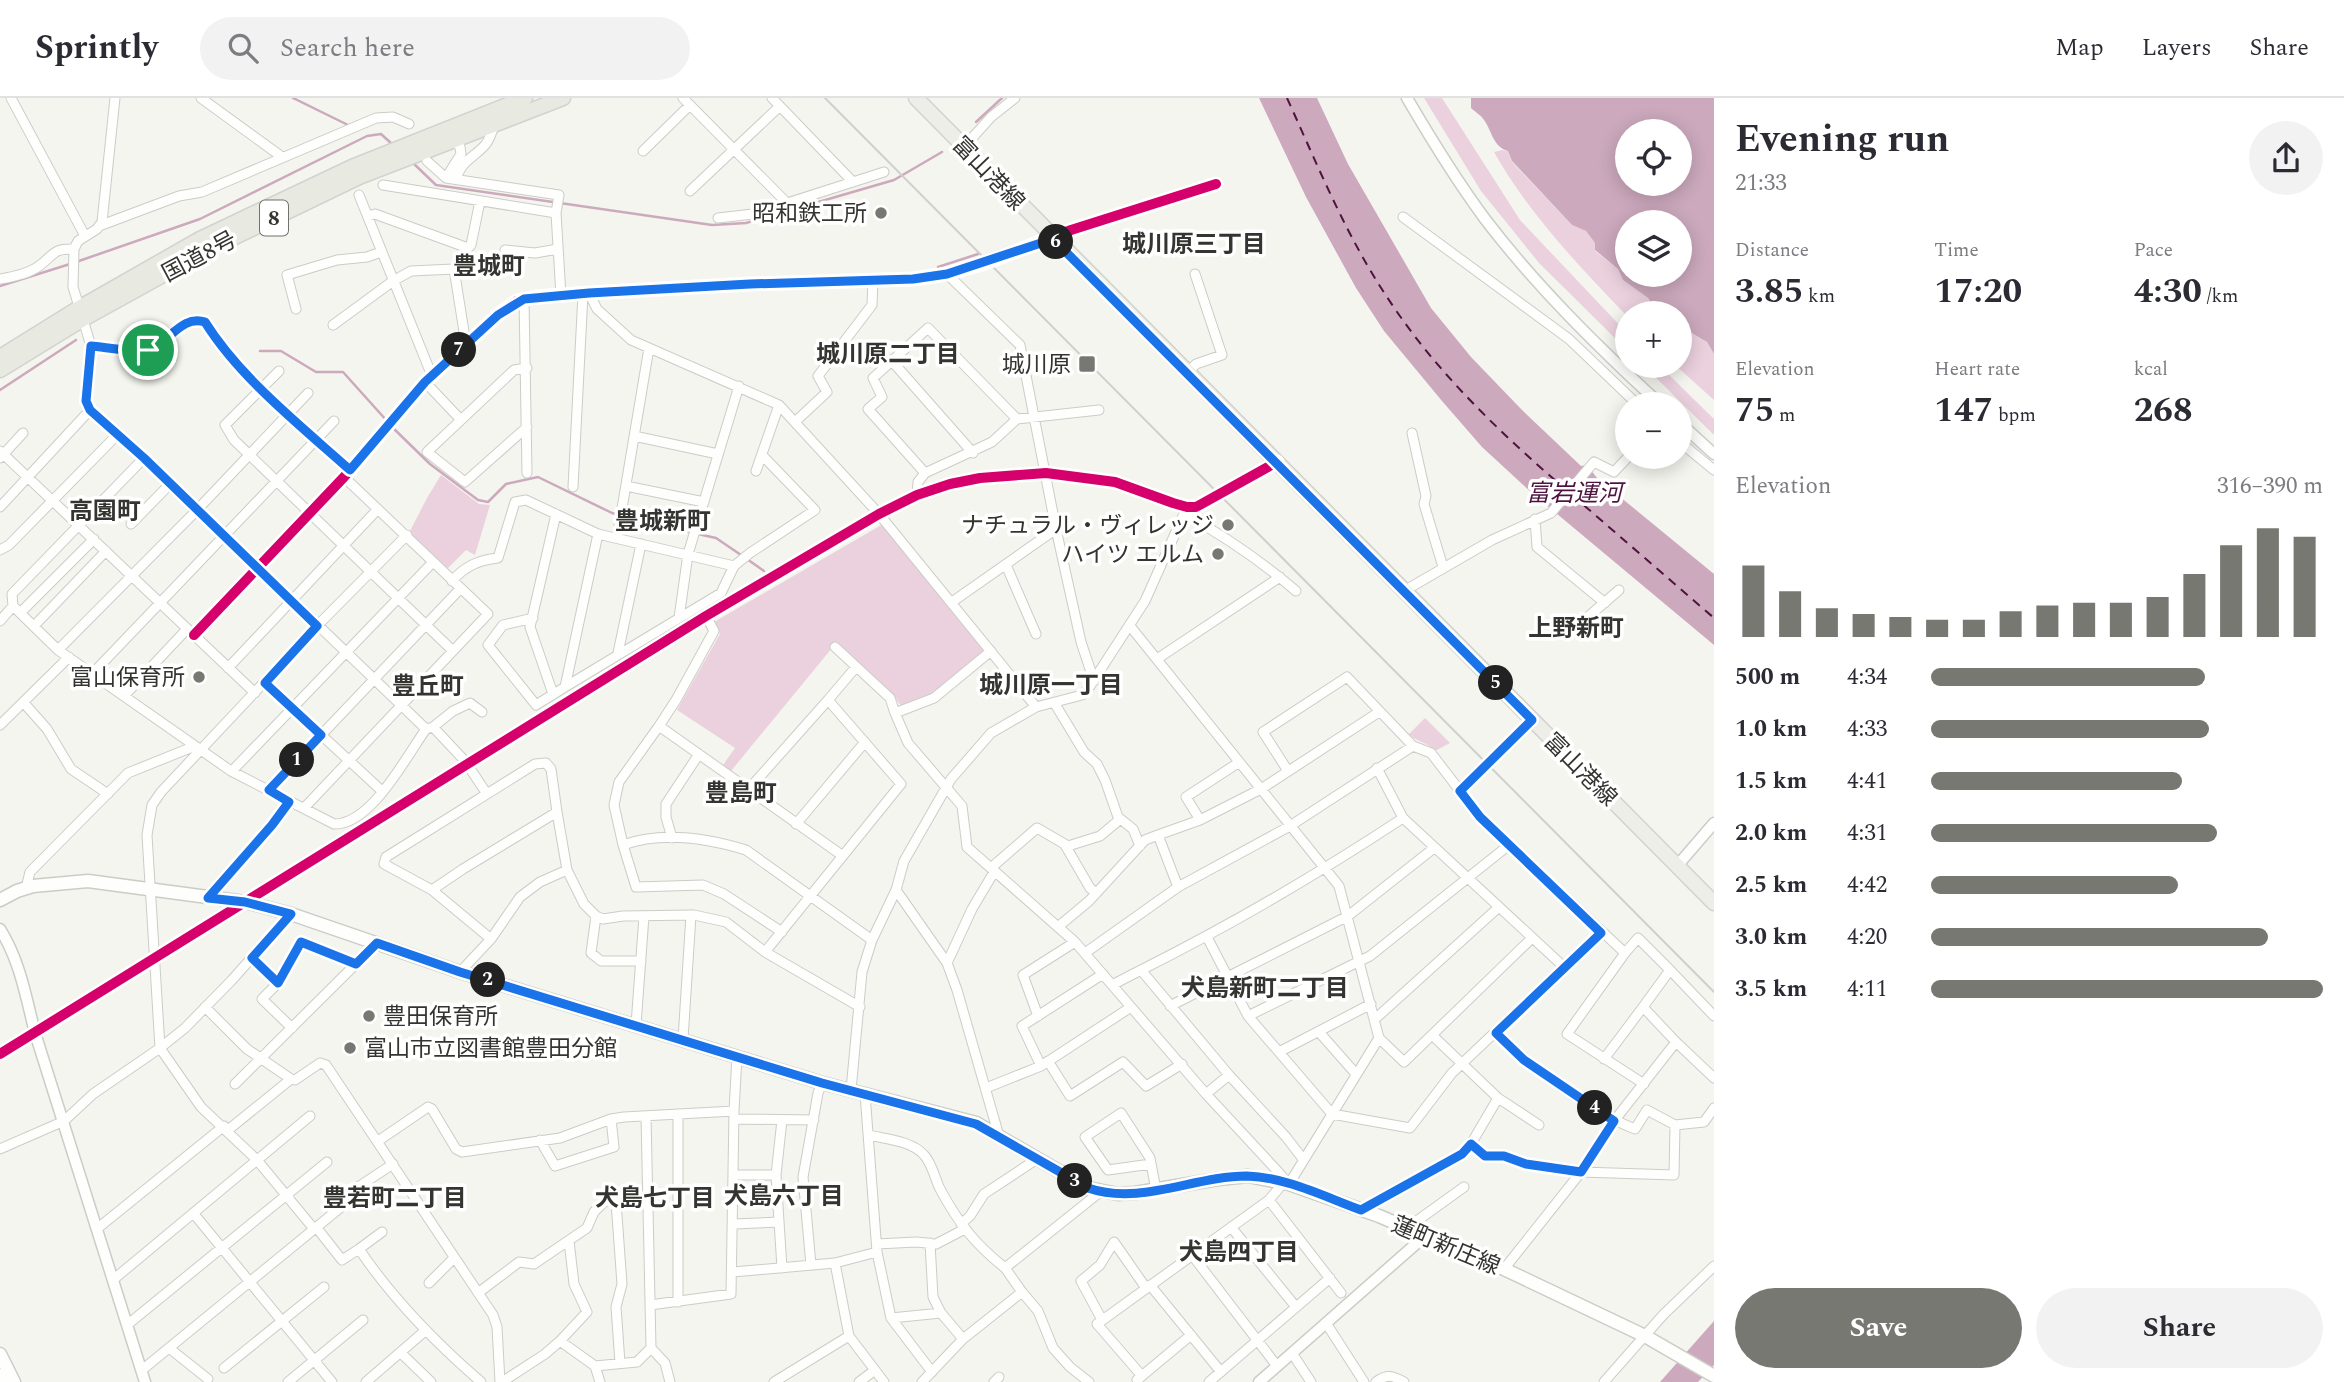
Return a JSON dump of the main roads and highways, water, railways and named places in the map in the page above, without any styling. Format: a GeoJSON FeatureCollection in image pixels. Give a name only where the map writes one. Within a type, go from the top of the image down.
{"type":"FeatureCollection","features":[{"type":"Feature","properties":{"kind":"highway","name":"国道8号"},"geometry":{"type":"LineString","coordinates":[[0,370],[81,314],[200,239],[341,173],[526,98]]}},
{"type":"Feature","properties":{"kind":"highway","name":"国道8号"},"geometry":{"type":"LineString","coordinates":[[0,357],[208,250],[359,177],[563,98]]}},
{"type":"Feature","properties":{"kind":"main road","name":"富山港線"},"geometry":{"type":"LineString","coordinates":[[916,98],[1714,903]]}},
{"type":"Feature","properties":{"kind":"main road","name":"蓮町新庄線"},"geometry":{"type":"LineString","coordinates":[[0,900],[26,888],[88,881],[245,902],[291,914],[460,972],[822,1083],[976,1124],[1088,1188],[1100,1192],[1118,1194],[1156,1190],[1218,1178],[1248,1176],[1287,1183],[1407,1228],[1504,1269],[1646,1336],[1714,1376]]}},
{"type":"Feature","properties":{"kind":"main road"},"geometry":{"type":"LineString","coordinates":[[0,1354],[14,1382]]}},
{"type":"Feature","properties":{"kind":"main road"},"geometry":{"type":"LineString","coordinates":[[0,1375],[4,1382]]}},
{"type":"Feature","properties":{"kind":"water","name":"富岩運河"},"geometry":{"type":"Polygon","coordinates":[[[1259,98],[1317,98],[1348,164],[1431,308],[1471,357],[1581,466],[1587,465],[1597,478],[1714,574],[1714,645],[1532,493],[1482,447],[1442,401],[1384,331],[1356,288],[1306,197],[1259,98]]]}},
{"type":"Feature","properties":{"kind":"water"},"geometry":{"type":"Polygon","coordinates":[[[1471,98],[1714,98],[1714,354],[1707,342],[1692,333],[1692,301],[1650,301],[1633,287],[1692,287],[1692,210],[1615,210],[1615,267],[1595,250],[1595,243],[1586,231],[1572,225],[1512,161],[1508,151],[1496,142],[1483,118],[1471,108],[1471,98]]]}},
{"type":"Feature","properties":{"kind":"water"},"geometry":{"type":"Polygon","coordinates":[[[1714,1321],[1714,1365],[1698,1382],[1660,1382],[1714,1321]]]}},
{"type":"Feature","properties":{"kind":"waterway"},"geometry":{"type":"LineString","coordinates":[[293,98],[348,125]]}},
{"type":"Feature","properties":{"kind":"waterway"},"geometry":{"type":"LineString","coordinates":[[976,122],[1002,98]]}},
{"type":"Feature","properties":{"kind":"waterway"},"geometry":{"type":"LineString","coordinates":[[76,262],[200,219],[367,136],[381,134],[392,144]]}},
{"type":"Feature","properties":{"kind":"waterway"},"geometry":{"type":"LineString","coordinates":[[413,163],[436,185],[712,225],[746,223],[894,180],[942,152]]}},
{"type":"Feature","properties":{"kind":"waterway"},"geometry":{"type":"LineString","coordinates":[[938,267],[978,254]]}},
{"type":"Feature","properties":{"kind":"waterway"},"geometry":{"type":"LineString","coordinates":[[0,286],[70,264]]}},
{"type":"Feature","properties":{"kind":"waterway"},"geometry":{"type":"LineString","coordinates":[[0,390],[76,340]]}},
{"type":"Feature","properties":{"kind":"waterway"},"geometry":{"type":"LineString","coordinates":[[260,351],[281,351],[316,372],[343,372],[387,421]]}},
{"type":"Feature","properties":{"kind":"waterway"},"geometry":{"type":"LineString","coordinates":[[391,426],[430,464],[478,500],[488,502],[506,484],[538,477],[612,513],[691,532]]}},
{"type":"Feature","properties":{"kind":"waterway"},"geometry":{"type":"LineString","coordinates":[[698,534],[716,538],[741,555]]}},
{"type":"Feature","properties":{"kind":"waterway"},"geometry":{"type":"LineString","coordinates":[[747,559],[764,571]]}},
{"type":"Feature","properties":{"kind":"tram line"},"geometry":{"type":"LineString","coordinates":[[825,98],[1714,992]]}},
{"type":"Feature","properties":{"kind":"place","name":"昭和鉄工所"},"geometry":{"type":"Point","coordinates":[881,213]}},
{"type":"Feature","properties":{"kind":"place","name":"城川原"},"geometry":{"type":"Point","coordinates":[1087,364]}},
{"type":"Feature","properties":{"kind":"place","name":"ナチュラル・ヴィレッジ"},"geometry":{"type":"Point","coordinates":[1228,525]}},
{"type":"Feature","properties":{"kind":"place","name":"ハイツ エルム"},"geometry":{"type":"Point","coordinates":[1218,554]}},
{"type":"Feature","properties":{"kind":"place","name":"富山保育所"},"geometry":{"type":"Point","coordinates":[199,677]}},
{"type":"Feature","properties":{"kind":"place","name":"豊田保育所"},"geometry":{"type":"Point","coordinates":[369,1016]}},
{"type":"Feature","properties":{"kind":"place","name":"富山市立図書館豊田分館"},"geometry":{"type":"Point","coordinates":[350,1048]}},
{"type":"Feature","properties":{"kind":"district","name":"城川原三丁目"},"geometry":{"type":"Point","coordinates":[1194,244]}},
{"type":"Feature","properties":{"kind":"district","name":"豊城町"},"geometry":{"type":"Point","coordinates":[489,266]}},
{"type":"Feature","properties":{"kind":"district","name":"城川原二丁目"},"geometry":{"type":"Point","coordinates":[888,354]}},
{"type":"Feature","properties":{"kind":"district","name":"高園町"},"geometry":{"type":"Point","coordinates":[105,511]}},
{"type":"Feature","properties":{"kind":"district","name":"豊城新町"},"geometry":{"type":"Point","coordinates":[663,521]}},
{"type":"Feature","properties":{"kind":"district","name":"上野新町"},"geometry":{"type":"Point","coordinates":[1576,628]}},
{"type":"Feature","properties":{"kind":"district","name":"城川原一丁目"},"geometry":{"type":"Point","coordinates":[1051,685]}},
{"type":"Feature","properties":{"kind":"district","name":"豊丘町"},"geometry":{"type":"Point","coordinates":[428,686]}},
{"type":"Feature","properties":{"kind":"district","name":"豊島町"},"geometry":{"type":"Point","coordinates":[741,793]}},
{"type":"Feature","properties":{"kind":"district","name":"犬島新町二丁目"},"geometry":{"type":"Point","coordinates":[1265,988]}},
{"type":"Feature","properties":{"kind":"district","name":"犬島六丁目"},"geometry":{"type":"Point","coordinates":[784,1196]}},
{"type":"Feature","properties":{"kind":"district","name":"豊若町二丁目"},"geometry":{"type":"Point","coordinates":[395,1198]}},
{"type":"Feature","properties":{"kind":"district","name":"犬島七丁目"},"geometry":{"type":"Point","coordinates":[655,1198]}},
{"type":"Feature","properties":{"kind":"district","name":"犬島四丁目"},"geometry":{"type":"Point","coordinates":[1239,1252]}}]}
